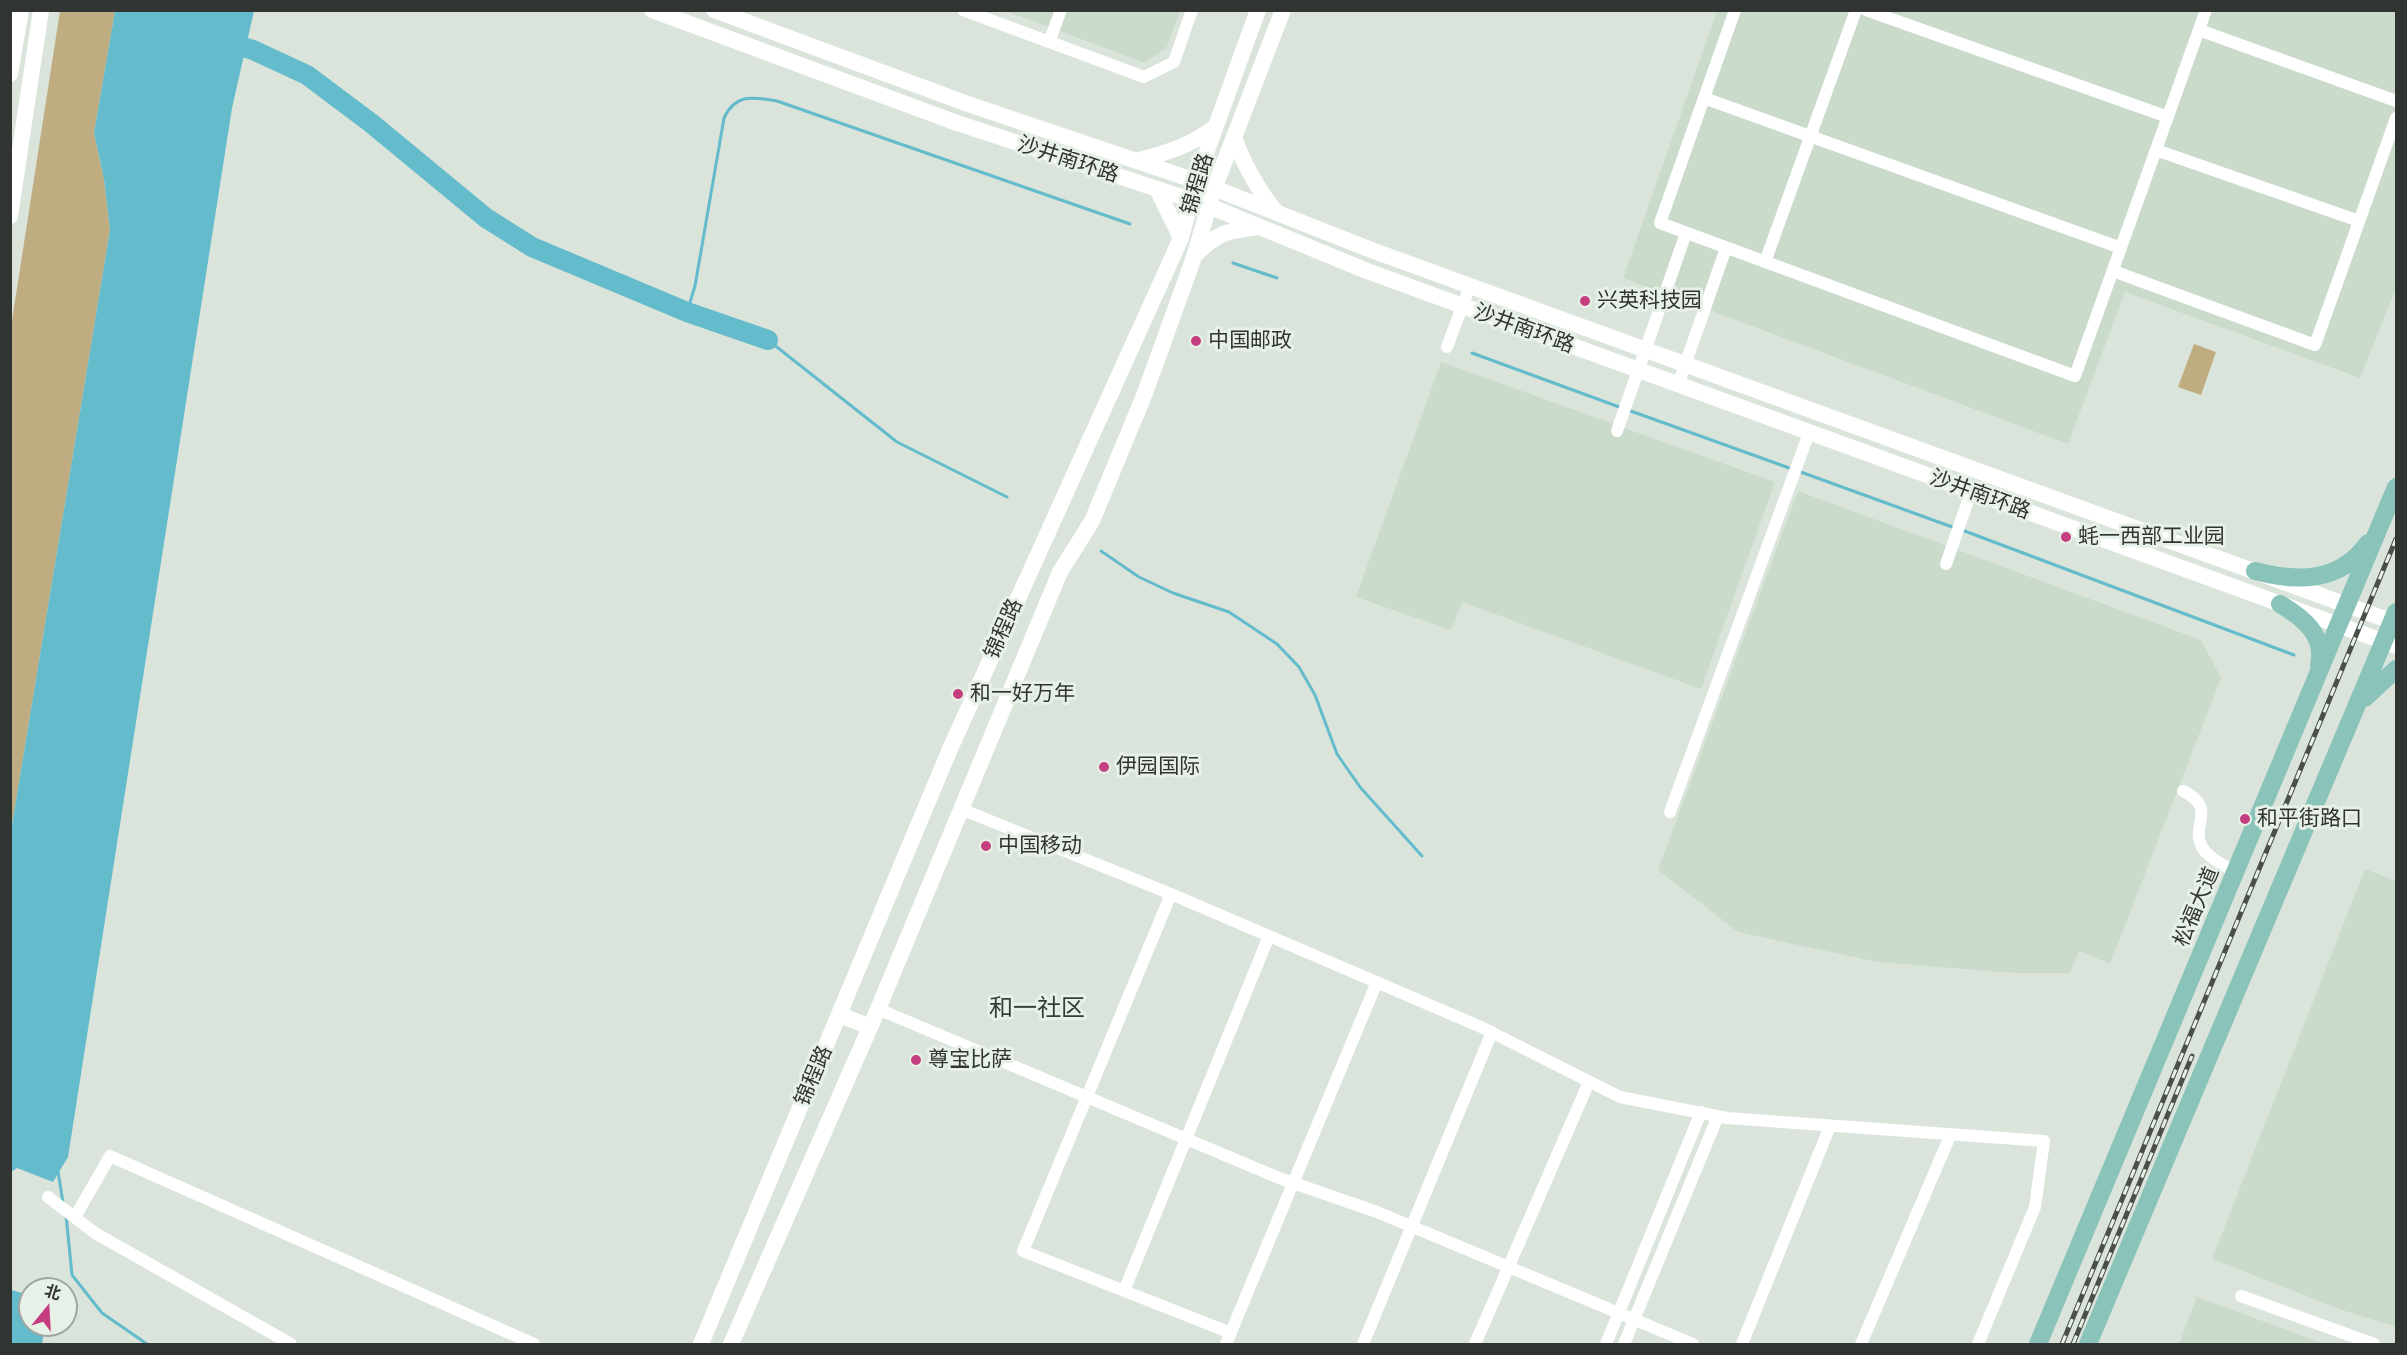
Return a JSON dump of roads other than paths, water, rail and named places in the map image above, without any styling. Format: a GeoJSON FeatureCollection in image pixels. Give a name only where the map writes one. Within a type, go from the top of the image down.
{"type":"FeatureCollection","features":[{"type":"Feature","properties":{"kind":"main road"},"geometry":{"type":"LineString","coordinates":[[10,74],[21,10]]}},
{"type":"Feature","properties":{"kind":"main road"},"geometry":{"type":"LineString","coordinates":[[10,216],[41,10]]}},
{"type":"Feature","properties":{"kind":"main road","name":"沙井南环路"},"geometry":{"type":"LineString","coordinates":[[651,10],[957,123],[1200,203],[1367,271],[2390,644]]}},
{"type":"Feature","properties":{"kind":"main road","name":"沙井南环路"},"geometry":{"type":"LineString","coordinates":[[714,10],[965,103],[1196,181],[1685,365],[2254,571],[2395,619]]}},
{"type":"Feature","properties":{"kind":"main road","name":"锦程路"},"geometry":{"type":"LineString","coordinates":[[731,1344],[878,1009],[1060,572],[1092,521],[1145,393],[1194,257],[1200,203],[1196,181],[1258,10]]}},
{"type":"Feature","properties":{"kind":"main road","name":"锦程路"},"geometry":{"type":"LineString","coordinates":[[701,1344],[950,749],[1181,238],[1200,203],[1214,189],[1283,10]]}},
{"type":"Feature","properties":{"kind":"main road"},"geometry":{"type":"LineString","coordinates":[[1136,161],[1178,150],[1197,141],[1216,126]]}},
{"type":"Feature","properties":{"kind":"main road"},"geometry":{"type":"LineString","coordinates":[[1234,137],[1249,175],[1276,213]]}},
{"type":"Feature","properties":{"kind":"main road"},"geometry":{"type":"LineString","coordinates":[[1157,189],[1181,238]]}},
{"type":"Feature","properties":{"kind":"main road"},"geometry":{"type":"LineString","coordinates":[[1194,257],[1214,236],[1229,230],[1259,227]]}},
{"type":"Feature","properties":{"kind":"main road","name":"松福大道"},"geometry":{"type":"LineString","coordinates":[[2038,1344],[2397,487]]}},
{"type":"Feature","properties":{"kind":"main road"},"geometry":{"type":"LineString","coordinates":[[2254,571],[2298,579],[2333,573],[2352,562],[2381,525]]}},
{"type":"Feature","properties":{"kind":"main road"},"geometry":{"type":"LineString","coordinates":[[2280,604],[2300,615],[2312,629],[2319,647],[2320,660],[2315,682]]}},
{"type":"Feature","properties":{"kind":"main road"},"geometry":{"type":"LineString","coordinates":[[2088,1344],[2352,717],[2390,644],[2395,619]]}},
{"type":"Feature","properties":{"kind":"main road"},"geometry":{"type":"LineString","coordinates":[[2352,717],[2372,690],[2397,669]]}},
{"type":"Feature","properties":{"kind":"main road"},"geometry":{"type":"LineString","coordinates":[[840,1015],[870,1027]]}},
{"type":"Feature","properties":{"kind":"street"},"geometry":{"type":"LineString","coordinates":[[963,10],[1144,77],[1174,62],[1192,10]]}},
{"type":"Feature","properties":{"kind":"street"},"geometry":{"type":"LineString","coordinates":[[1049,42],[1061,10]]}},
{"type":"Feature","properties":{"kind":"street"},"geometry":{"type":"LineString","coordinates":[[1735,10],[1660,223],[2075,376],[2206,10]]}},
{"type":"Feature","properties":{"kind":"street"},"geometry":{"type":"LineString","coordinates":[[1765,262],[1856,10]]}},
{"type":"Feature","properties":{"kind":"street"},"geometry":{"type":"LineString","coordinates":[[1866,10],[2168,117]]}},
{"type":"Feature","properties":{"kind":"street"},"geometry":{"type":"LineString","coordinates":[[2199,30],[2397,101]]}},
{"type":"Feature","properties":{"kind":"street"},"geometry":{"type":"LineString","coordinates":[[1704,98],[2121,248]]}},
{"type":"Feature","properties":{"kind":"street"},"geometry":{"type":"LineString","coordinates":[[2113,271],[2315,345],[2397,118]]}},
{"type":"Feature","properties":{"kind":"street"},"geometry":{"type":"LineString","coordinates":[[2156,150],[2359,221]]}},
{"type":"Feature","properties":{"kind":"street"},"geometry":{"type":"LineString","coordinates":[[1617,431],[1686,234]]}},
{"type":"Feature","properties":{"kind":"street"},"geometry":{"type":"LineString","coordinates":[[1678,385],[1726,248]]}},
{"type":"Feature","properties":{"kind":"street"},"geometry":{"type":"LineString","coordinates":[[1448,347],[1470,286]]}},
{"type":"Feature","properties":{"kind":"street"},"geometry":{"type":"LineString","coordinates":[[1670,812],[1809,433]]}},
{"type":"Feature","properties":{"kind":"street"},"geometry":{"type":"LineString","coordinates":[[1946,564],[1971,492]]}},
{"type":"Feature","properties":{"kind":"street"},"geometry":{"type":"LineString","coordinates":[[2183,791],[2198,800],[2202,809],[2201,845],[2209,856],[2235,872]]}},
{"type":"Feature","properties":{"kind":"street"},"geometry":{"type":"LineString","coordinates":[[960,809],[1171,894],[1492,1032],[1620,1097],[1718,1116],[1950,1136],[2044,1141],[2035,1207],[1978,1344]]}},
{"type":"Feature","properties":{"kind":"street"},"geometry":{"type":"LineString","coordinates":[[1171,894],[1023,1251],[1124,1291],[1229,1339],[1377,982]]}},
{"type":"Feature","properties":{"kind":"street"},"geometry":{"type":"LineString","coordinates":[[1124,1291],[1269,936]]}},
{"type":"Feature","properties":{"kind":"street"},"geometry":{"type":"LineString","coordinates":[[878,1009],[1293,1183],[1411,1226],[1693,1344]]}},
{"type":"Feature","properties":{"kind":"street"},"geometry":{"type":"LineString","coordinates":[[1363,1344],[1492,1032]]}},
{"type":"Feature","properties":{"kind":"street"},"geometry":{"type":"LineString","coordinates":[[1475,1344],[1589,1082]]}},
{"type":"Feature","properties":{"kind":"street"},"geometry":{"type":"LineString","coordinates":[[1606,1344],[1701,1113]]}},
{"type":"Feature","properties":{"kind":"street"},"geometry":{"type":"LineString","coordinates":[[1624,1344],[1718,1116]]}},
{"type":"Feature","properties":{"kind":"street"},"geometry":{"type":"LineString","coordinates":[[1742,1344],[1830,1126]]}},
{"type":"Feature","properties":{"kind":"street"},"geometry":{"type":"LineString","coordinates":[[1861,1344],[1950,1136]]}},
{"type":"Feature","properties":{"kind":"street"},"geometry":{"type":"LineString","coordinates":[[75,1217],[110,1156],[534,1344]]}},
{"type":"Feature","properties":{"kind":"street"},"geometry":{"type":"LineString","coordinates":[[48,1197],[95,1233],[291,1344]]}},
{"type":"Feature","properties":{"kind":"street"},"geometry":{"type":"LineString","coordinates":[[2241,1296],[2374,1344]]}},
{"type":"Feature","properties":{"kind":"water"},"geometry":{"type":"Polygon","coordinates":[[[115,11],[254,11],[232,108],[68,1157],[53,1182],[17,1168],[11,1172],[11,831],[110,230],[104,179],[94,133],[115,11]]]}},
{"type":"Feature","properties":{"kind":"water"},"geometry":{"type":"Polygon","coordinates":[[[11,1290],[18,1292],[18,1337],[43,1337],[42,1344],[11,1344],[11,1290]]]}},
{"type":"Feature","properties":{"kind":"waterway"},"geometry":{"type":"LineString","coordinates":[[221,40],[253,50],[307,75],[371,123],[486,218],[532,247],[687,312],[768,340]]}},
{"type":"Feature","properties":{"kind":"waterway"},"geometry":{"type":"LineString","coordinates":[[687,312],[695,286],[724,118],[734,104],[746,99],[760,98],[777,101],[1130,224]]}},
{"type":"Feature","properties":{"kind":"waterway"},"geometry":{"type":"LineString","coordinates":[[1233,263],[1277,278]]}},
{"type":"Feature","properties":{"kind":"waterway"},"geometry":{"type":"LineString","coordinates":[[768,340],[897,442],[1007,497]]}},
{"type":"Feature","properties":{"kind":"waterway"},"geometry":{"type":"LineString","coordinates":[[1472,353],[1622,408]]}},
{"type":"Feature","properties":{"kind":"waterway"},"geometry":{"type":"LineString","coordinates":[[1628,410],[1792,469]]}},
{"type":"Feature","properties":{"kind":"waterway"},"geometry":{"type":"LineString","coordinates":[[1798,471],[1955,528]]}},
{"type":"Feature","properties":{"kind":"waterway"},"geometry":{"type":"LineString","coordinates":[[1962,530],[2294,655]]}},
{"type":"Feature","properties":{"kind":"waterway"},"geometry":{"type":"LineString","coordinates":[[1101,551],[1139,577],[1173,593],[1229,612],[1277,644],[1299,667],[1315,695],[1337,754],[1360,787],[1422,856]]}},
{"type":"Feature","properties":{"kind":"waterway"},"geometry":{"type":"LineString","coordinates":[[58,1171],[63,1203]]}},
{"type":"Feature","properties":{"kind":"waterway"},"geometry":{"type":"LineString","coordinates":[[66,1215],[72,1275],[102,1313],[147,1344]]}},
{"type":"Feature","properties":{"kind":"railway"},"geometry":{"type":"LineString","coordinates":[[2062,1344],[2396,539]]}},
{"type":"Feature","properties":{"kind":"railway"},"geometry":{"type":"LineString","coordinates":[[2073,1344],[2192,1056]]}},
{"type":"Feature","properties":{"kind":"place","name":"兴英科技园"},"geometry":{"type":"Point","coordinates":[1585,301]}},
{"type":"Feature","properties":{"kind":"place","name":"中国邮政"},"geometry":{"type":"Point","coordinates":[1196,341]}},
{"type":"Feature","properties":{"kind":"place","name":"蚝一西部工业园"},"geometry":{"type":"Point","coordinates":[2066,537]}},
{"type":"Feature","properties":{"kind":"place","name":"和一好万年"},"geometry":{"type":"Point","coordinates":[958,694]}},
{"type":"Feature","properties":{"kind":"place","name":"伊园国际"},"geometry":{"type":"Point","coordinates":[1104,767]}},
{"type":"Feature","properties":{"kind":"place","name":"和平街路口"},"geometry":{"type":"Point","coordinates":[2245,819]}},
{"type":"Feature","properties":{"kind":"place","name":"中国移动"},"geometry":{"type":"Point","coordinates":[986,846]}},
{"type":"Feature","properties":{"kind":"place","name":"尊宝比萨"},"geometry":{"type":"Point","coordinates":[916,1060]}},
{"type":"Feature","properties":{"kind":"district","name":"和一社区"},"geometry":{"type":"Point","coordinates":[1037,1009]}}]}
